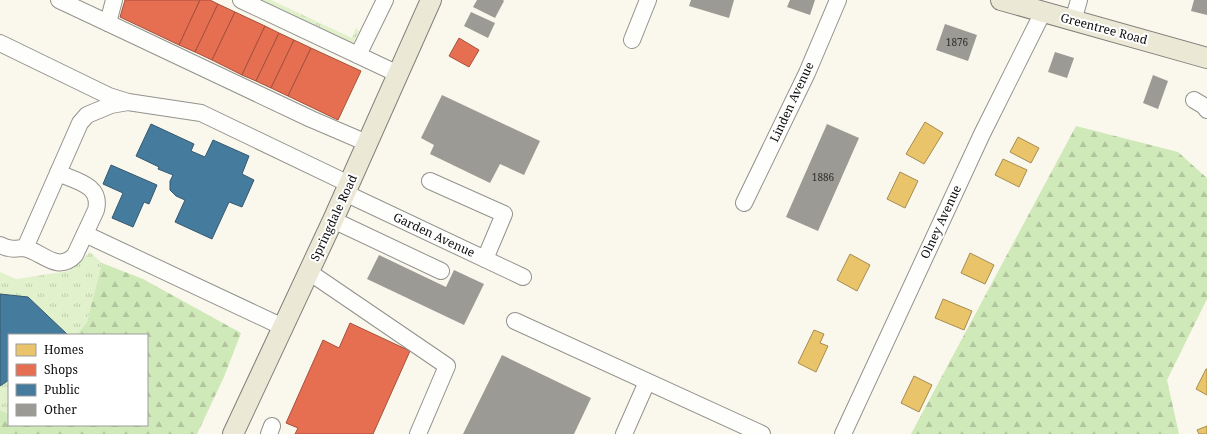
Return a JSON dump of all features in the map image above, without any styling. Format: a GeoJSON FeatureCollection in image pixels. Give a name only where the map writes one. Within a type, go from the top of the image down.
{"type":"FeatureCollection","features":[{"type":"Feature","properties":{"kind":"main road","name":"Springdale Road"},"geometry":{"type":"LineString","coordinates":[[233,434],[333,220],[431,0]]}},
{"type":"Feature","properties":{"kind":"main road","name":"Greentree Road"},"geometry":{"type":"LineString","coordinates":[[1001,0],[1207,58]]}},
{"type":"Feature","properties":{"kind":"street"},"geometry":{"type":"LineString","coordinates":[[59,0],[311,119],[367,143]]}},
{"type":"Feature","properties":{"kind":"street"},"geometry":{"type":"LineString","coordinates":[[108,23],[114,0]]}},
{"type":"Feature","properties":{"kind":"street"},"geometry":{"type":"LineString","coordinates":[[241,0],[398,74]]}},
{"type":"Feature","properties":{"kind":"street"},"geometry":{"type":"LineString","coordinates":[[358,55],[385,0]]}},
{"type":"Feature","properties":{"kind":"street"},"geometry":{"type":"LineString","coordinates":[[632,40],[648,0]]}},
{"type":"Feature","properties":{"kind":"street","name":"Linden Avenue"},"geometry":{"type":"LineString","coordinates":[[744,203],[807,73],[838,0]]}},
{"type":"Feature","properties":{"kind":"street"},"geometry":{"type":"LineString","coordinates":[[1073,21],[1079,0]]}},
{"type":"Feature","properties":{"kind":"street","name":"Olney Avenue"},"geometry":{"type":"LineString","coordinates":[[843,434],[982,134],[1043,12]]}},
{"type":"Feature","properties":{"kind":"street"},"geometry":{"type":"LineString","coordinates":[[0,42],[109,96],[128,102]]}},
{"type":"Feature","properties":{"kind":"street"},"geometry":{"type":"LineString","coordinates":[[1194,100],[1204,106],[1207,110]]}},
{"type":"Feature","properties":{"kind":"street"},"geometry":{"type":"LineString","coordinates":[[25,248],[80,123],[87,115],[111,105],[128,102]]}},
{"type":"Feature","properties":{"kind":"street","name":"Garden Avenue"},"geometry":{"type":"LineString","coordinates":[[128,102],[201,113],[485,259],[523,276]]}},
{"type":"Feature","properties":{"kind":"street"},"geometry":{"type":"LineString","coordinates":[[0,245],[9,248],[25,248],[53,261],[60,262],[65,262],[75,255],[96,210],[96,197],[94,191],[89,186],[58,173]]}},
{"type":"Feature","properties":{"kind":"street"},"geometry":{"type":"LineString","coordinates":[[430,181],[504,214],[485,259]]}},
{"type":"Feature","properties":{"kind":"street"},"geometry":{"type":"LineString","coordinates":[[333,220],[441,271]]}},
{"type":"Feature","properties":{"kind":"street"},"geometry":{"type":"LineString","coordinates":[[85,234],[283,327]]}},
{"type":"Feature","properties":{"kind":"street"},"geometry":{"type":"LineString","coordinates":[[309,272],[447,366],[418,434]]}},
{"type":"Feature","properties":{"kind":"street"},"geometry":{"type":"LineString","coordinates":[[515,321],[762,434]]}},
{"type":"Feature","properties":{"kind":"street"},"geometry":{"type":"LineString","coordinates":[[624,434],[647,382]]}},
{"type":"Feature","properties":{"kind":"green space"},"geometry":{"type":"Polygon","coordinates":[[[262,0],[271,0],[352,38],[356,28],[359,31],[353,43],[262,0]]]}},
{"type":"Feature","properties":{"kind":"green space"},"geometry":{"type":"Polygon","coordinates":[[[1076,126],[1178,152],[1207,178],[1207,299],[1167,380],[1179,434],[911,434],[1076,126]]]}},
{"type":"Feature","properties":{"kind":"green space"},"geometry":{"type":"Polygon","coordinates":[[[90,252],[102,263],[87,322],[78,334],[8,334],[8,414],[0,410],[0,272],[16,279],[69,271],[90,252]]]}},
{"type":"Feature","properties":{"kind":"green space"},"geometry":{"type":"Polygon","coordinates":[[[102,263],[143,279],[241,333],[224,377],[197,434],[0,434],[0,410],[8,414],[8,426],[148,426],[148,334],[78,334],[87,322],[102,263]]]}},
{"type":"Feature","properties":{"kind":"building: Homes"},"geometry":{"type":"Polygon","coordinates":[[[925,122],[943,133],[924,164],[906,154],[925,122]]]}},
{"type":"Feature","properties":{"kind":"building: Homes"},"geometry":{"type":"Polygon","coordinates":[[[1018,137],[1039,148],[1031,163],[1010,152],[1018,137]]]}},
{"type":"Feature","properties":{"kind":"building: Homes"},"geometry":{"type":"Polygon","coordinates":[[[1003,159],[1027,170],[1019,187],[995,175],[1003,159]]]}},
{"type":"Feature","properties":{"kind":"building: Homes"},"geometry":{"type":"Polygon","coordinates":[[[900,172],[918,181],[905,208],[887,199],[900,172]]]}},
{"type":"Feature","properties":{"kind":"building: Homes"},"geometry":{"type":"Polygon","coordinates":[[[970,253],[994,265],[985,284],[961,273],[970,253]]]}},
{"type":"Feature","properties":{"kind":"building: Homes"},"geometry":{"type":"Polygon","coordinates":[[[850,254],[870,265],[857,291],[837,280],[850,254]]]}},
{"type":"Feature","properties":{"kind":"building: Homes"},"geometry":{"type":"Polygon","coordinates":[[[943,299],[972,311],[964,330],[935,318],[943,299]]]}},
{"type":"Feature","properties":{"kind":"building: Homes"},"geometry":{"type":"Polygon","coordinates":[[[814,330],[824,334],[820,343],[828,346],[816,372],[798,363],[814,330]]]}},
{"type":"Feature","properties":{"kind":"building: Homes"},"geometry":{"type":"Polygon","coordinates":[[[1207,369],[1207,395],[1196,389],[1207,369]]]}},
{"type":"Feature","properties":{"kind":"building: Homes"},"geometry":{"type":"Polygon","coordinates":[[[914,376],[932,385],[919,412],[901,403],[914,376]]]}},
{"type":"Feature","properties":{"kind":"building: Homes"},"geometry":{"type":"Polygon","coordinates":[[[1207,426],[1207,434],[1199,434],[1197,430],[1207,426]]]}},
{"type":"Feature","properties":{"kind":"building: Shops"},"geometry":{"type":"Polygon","coordinates":[[[125,0],[200,0],[179,45],[120,17],[125,0]]]}},
{"type":"Feature","properties":{"kind":"building: Shops"},"geometry":{"type":"Polygon","coordinates":[[[200,0],[210,0],[218,4],[195,52],[179,45],[200,0]]]}},
{"type":"Feature","properties":{"kind":"building: Shops"},"geometry":{"type":"Polygon","coordinates":[[[218,4],[235,12],[212,60],[195,52],[218,4]]]}},
{"type":"Feature","properties":{"kind":"building: Shops"},"geometry":{"type":"Polygon","coordinates":[[[235,12],[265,26],[242,75],[212,60],[235,12]]]}},
{"type":"Feature","properties":{"kind":"building: Shops"},"geometry":{"type":"Polygon","coordinates":[[[265,26],[279,33],[256,81],[242,75],[265,26]]]}},
{"type":"Feature","properties":{"kind":"building: Shops"},"geometry":{"type":"Polygon","coordinates":[[[279,33],[294,40],[271,88],[256,81],[279,33]]]}},
{"type":"Feature","properties":{"kind":"building: Shops"},"geometry":{"type":"Polygon","coordinates":[[[459,38],[479,50],[469,67],[449,56],[459,38]]]}},
{"type":"Feature","properties":{"kind":"building: Shops"},"geometry":{"type":"Polygon","coordinates":[[[294,40],[311,48],[288,96],[271,88],[294,40]]]}},
{"type":"Feature","properties":{"kind":"building: Shops"},"geometry":{"type":"Polygon","coordinates":[[[311,48],[361,71],[338,120],[288,96],[311,48]]]}},
{"type":"Feature","properties":{"kind":"building: Shops"},"geometry":{"type":"Polygon","coordinates":[[[350,323],[410,351],[373,434],[295,434],[298,428],[286,423],[323,340],[339,348],[350,323]]]}},
{"type":"Feature","properties":{"kind":"building: Public"},"geometry":{"type":"Polygon","coordinates":[[[151,124],[194,144],[191,151],[205,157],[213,140],[249,156],[242,174],[254,180],[242,207],[229,202],[212,239],[175,222],[185,200],[176,196],[170,190],[170,181],[173,175],[158,169],[159,167],[136,156],[151,124]]]}},
{"type":"Feature","properties":{"kind":"building: Public"},"geometry":{"type":"Polygon","coordinates":[[[111,165],[157,185],[149,204],[144,202],[133,227],[112,218],[123,193],[103,184],[111,165]]]}},
{"type":"Feature","properties":{"kind":"building: Public"},"geometry":{"type":"Polygon","coordinates":[[[0,294],[28,297],[67,334],[8,334],[8,381],[0,386],[0,294]]]}},
{"type":"Feature","properties":{"kind":"building: Other"},"geometry":{"type":"Polygon","coordinates":[[[477,0],[504,1],[495,18],[473,7],[477,0]]]}},
{"type":"Feature","properties":{"kind":"building: Other"},"geometry":{"type":"Polygon","coordinates":[[[691,0],[734,0],[729,18],[689,6],[691,0]]]}},
{"type":"Feature","properties":{"kind":"building: Other"},"geometry":{"type":"Polygon","coordinates":[[[790,0],[815,0],[810,15],[787,7],[790,0]]]}},
{"type":"Feature","properties":{"kind":"building: Other"},"geometry":{"type":"Polygon","coordinates":[[[1194,0],[1207,0],[1207,15],[1191,11],[1194,0]]]}},
{"type":"Feature","properties":{"kind":"building: Other"},"geometry":{"type":"Polygon","coordinates":[[[471,12],[495,23],[488,38],[464,26],[471,12]]]}},
{"type":"Feature","properties":{"kind":"building: Other"},"geometry":{"type":"Polygon","coordinates":[[[945,24],[977,35],[968,61],[936,50],[945,24]]]}},
{"type":"Feature","properties":{"kind":"building: Other"},"geometry":{"type":"Polygon","coordinates":[[[1055,52],[1074,58],[1067,78],[1048,72],[1055,52]]]}},
{"type":"Feature","properties":{"kind":"building: Other"},"geometry":{"type":"Polygon","coordinates":[[[1153,75],[1168,81],[1158,109],[1143,103],[1153,75]]]}},
{"type":"Feature","properties":{"kind":"building: Other"},"geometry":{"type":"Polygon","coordinates":[[[442,95],[540,141],[524,175],[500,164],[490,183],[430,154],[434,145],[421,138],[442,95]]]}},
{"type":"Feature","properties":{"kind":"building: Other"},"geometry":{"type":"Polygon","coordinates":[[[827,124],[859,138],[818,231],[786,217],[827,124]]]}},
{"type":"Feature","properties":{"kind":"building: Other"},"geometry":{"type":"Polygon","coordinates":[[[379,255],[446,287],[454,270],[484,284],[464,325],[367,279],[379,255]]]}},
{"type":"Feature","properties":{"kind":"building: Other"},"geometry":{"type":"Polygon","coordinates":[[[502,355],[591,398],[574,434],[463,434],[502,355]]]}}]}
